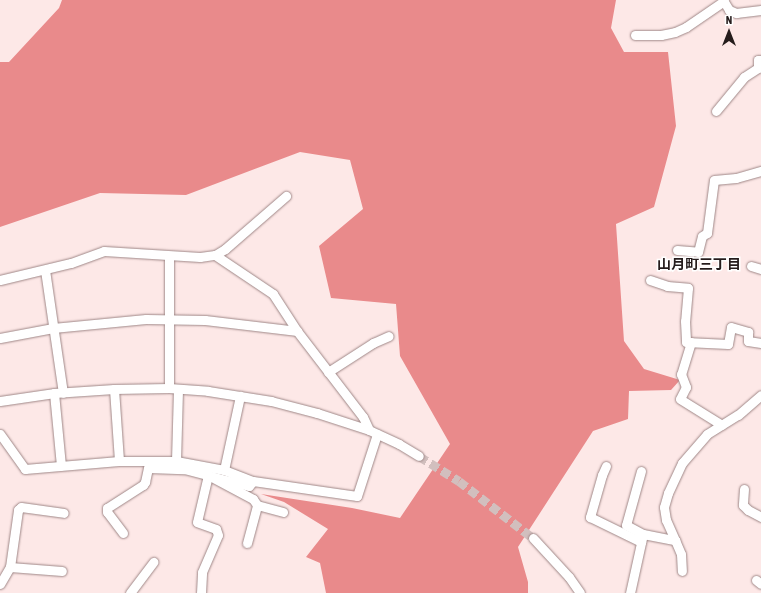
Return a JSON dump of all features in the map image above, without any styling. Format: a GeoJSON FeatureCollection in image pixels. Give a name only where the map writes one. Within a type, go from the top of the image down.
{"type":"FeatureCollection","features":[{"type":"Feature","properties":{"kind":"street"},"geometry":{"type":"LineString","coordinates":[[635,35],[661,35],[675,32],[686,27],[723,1],[728,10],[736,13],[761,10]]}},
{"type":"Feature","properties":{"kind":"street"},"geometry":{"type":"LineString","coordinates":[[716,111],[744,77],[758,68],[758,60],[761,60]]}},
{"type":"Feature","properties":{"kind":"street"},"geometry":{"type":"LineString","coordinates":[[677,250],[698,252],[702,236],[707,233],[714,180],[736,178],[761,171]]}},
{"type":"Feature","properties":{"kind":"street"},"geometry":{"type":"LineString","coordinates":[[0,280],[45,270],[104,251],[169,256],[200,257],[216,255],[225,249],[286,196]]}},
{"type":"Feature","properties":{"kind":"street"},"geometry":{"type":"LineString","coordinates":[[216,255],[273,294],[297,331],[363,417],[369,430]]}},
{"type":"Feature","properties":{"kind":"street"},"geometry":{"type":"LineString","coordinates":[[169,256],[169,319],[174,388],[176,461]]}},
{"type":"Feature","properties":{"kind":"street"},"geometry":{"type":"LineString","coordinates":[[751,266],[761,269]]}},
{"type":"Feature","properties":{"kind":"street"},"geometry":{"type":"LineString","coordinates":[[45,270],[53,328],[59,393],[61,466]]}},
{"type":"Feature","properties":{"kind":"street"},"geometry":{"type":"LineString","coordinates":[[650,280],[667,286],[688,288],[686,342],[728,344],[731,327],[748,332],[748,341],[761,343]]}},
{"type":"Feature","properties":{"kind":"street"},"geometry":{"type":"LineString","coordinates":[[0,338],[53,328],[100,322],[169,319],[231,322],[297,331]]}},
{"type":"Feature","properties":{"kind":"street"},"geometry":{"type":"LineString","coordinates":[[328,372],[373,343],[389,336]]}},
{"type":"Feature","properties":{"kind":"street"},"geometry":{"type":"LineString","coordinates":[[692,342],[681,374],[686,387],[680,399],[722,425]]}},
{"type":"Feature","properties":{"kind":"street"},"geometry":{"type":"LineString","coordinates":[[0,401],[59,393],[114,389],[174,388],[240,396],[271,401],[369,430],[399,444],[419,456]]}},
{"type":"Feature","properties":{"kind":"street"},"geometry":{"type":"LineString","coordinates":[[114,389],[119,461]]}},
{"type":"Feature","properties":{"kind":"street"},"geometry":{"type":"LineString","coordinates":[[682,571],[681,554],[666,520],[664,507],[668,493],[682,463],[707,434],[738,414],[761,395]]}},
{"type":"Feature","properties":{"kind":"street"},"geometry":{"type":"LineString","coordinates":[[224,470],[240,396]]}},
{"type":"Feature","properties":{"kind":"street"},"geometry":{"type":"LineString","coordinates":[[0,434],[25,469],[119,461],[176,461],[224,470],[254,481],[357,496],[377,434]]}},
{"type":"Feature","properties":{"kind":"street"},"geometry":{"type":"LineString","coordinates":[[606,466],[590,517],[642,538],[675,540]]}},
{"type":"Feature","properties":{"kind":"street"},"geometry":{"type":"LineString","coordinates":[[123,533],[107,512],[107,508],[143,485],[148,468],[184,469],[249,486],[254,481]]}},
{"type":"Feature","properties":{"kind":"street"},"geometry":{"type":"LineString","coordinates":[[641,471],[626,525],[642,538]]}},
{"type":"Feature","properties":{"kind":"street"},"geometry":{"type":"LineString","coordinates":[[208,475],[253,499],[257,505],[283,512]]}},
{"type":"Feature","properties":{"kind":"street"},"geometry":{"type":"LineString","coordinates":[[202,593],[202,572],[218,535],[216,529],[197,522],[208,475]]}},
{"type":"Feature","properties":{"kind":"street"},"geometry":{"type":"LineString","coordinates":[[744,489],[743,505],[748,510],[761,517]]}},
{"type":"Feature","properties":{"kind":"street"},"geometry":{"type":"LineString","coordinates":[[247,543],[257,505]]}},
{"type":"Feature","properties":{"kind":"street"},"geometry":{"type":"LineString","coordinates":[[0,584],[10,567],[18,510],[21,507],[64,513]]}},
{"type":"Feature","properties":{"kind":"street"},"geometry":{"type":"LineString","coordinates":[[533,538],[569,577],[580,593]]}},
{"type":"Feature","properties":{"kind":"street"},"geometry":{"type":"LineString","coordinates":[[630,593],[642,538]]}},
{"type":"Feature","properties":{"kind":"street"},"geometry":{"type":"LineString","coordinates":[[130,593],[154,562]]}},
{"type":"Feature","properties":{"kind":"street"},"geometry":{"type":"LineString","coordinates":[[10,567],[62,571]]}},
{"type":"Feature","properties":{"kind":"shaded area"},"geometry":{"type":"Polygon","coordinates":[[[62,0],[616,0],[611,28],[624,52],[668,52],[676,126],[654,207],[616,224],[624,341],[644,369],[680,380],[671,390],[629,391],[628,419],[593,431],[518,547],[528,582],[528,593],[326,593],[320,563],[306,557],[328,529],[284,502],[261,494],[352,508],[400,518],[450,444],[400,356],[396,304],[331,298],[319,246],[363,209],[350,160],[300,152],[186,195],[100,193],[0,227],[0,62],[9,62],[59,8],[62,0]]]}},
{"type":"Feature","properties":{"kind":"tunnel"},"geometry":{"type":"LineString","coordinates":[[419,456],[459,481],[533,538]]}},
{"type":"Feature","properties":{"kind":"district","name":"山月町三丁目"},"geometry":{"type":"Point","coordinates":[699,264]}}]}
